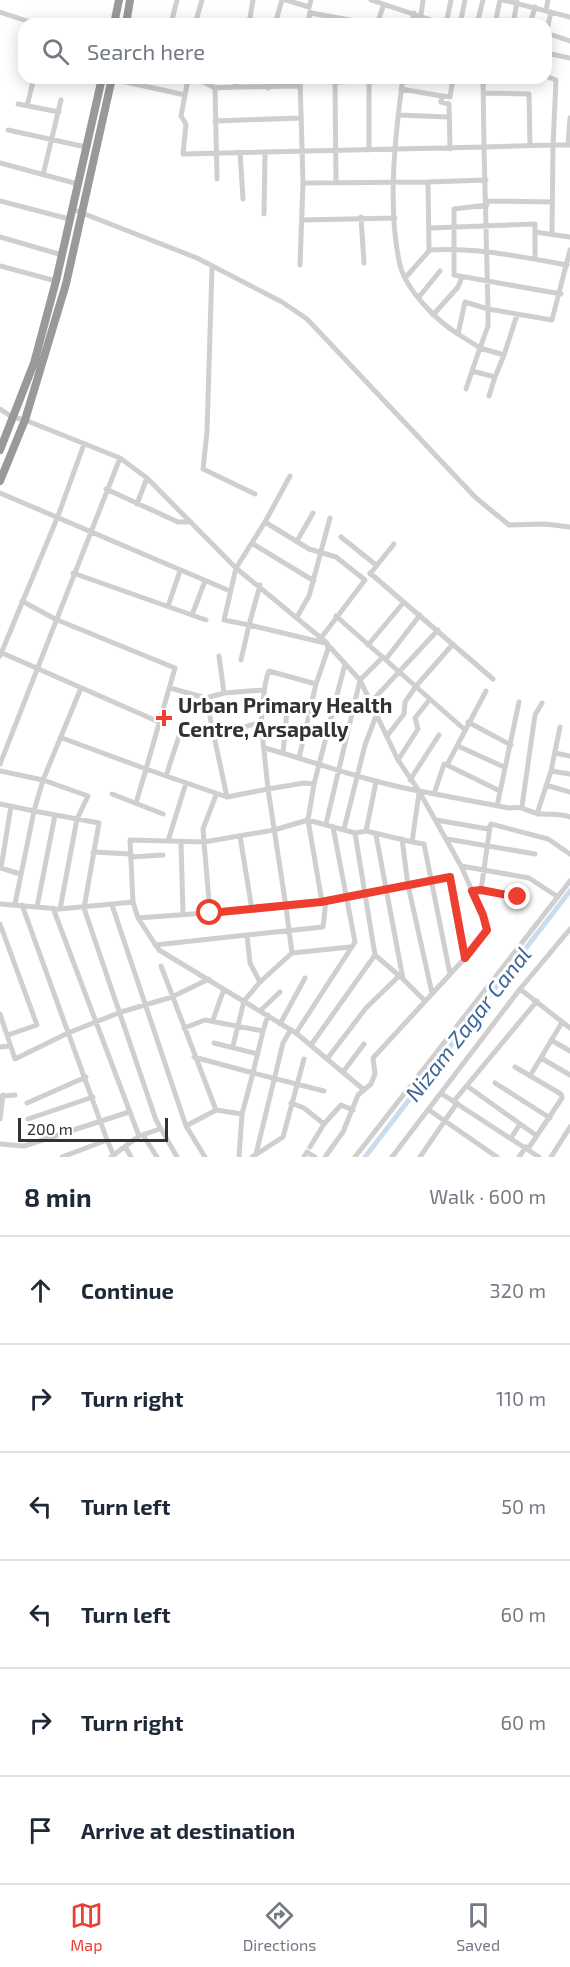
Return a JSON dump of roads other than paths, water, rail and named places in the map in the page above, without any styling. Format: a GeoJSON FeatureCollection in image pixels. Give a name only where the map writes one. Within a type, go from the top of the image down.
{"type":"FeatureCollection","features":[{"type":"Feature","properties":{"kind":"highway"},"geometry":{"type":"LineString","coordinates":[[115,18],[119,0]]}},
{"type":"Feature","properties":{"kind":"highway"},"geometry":{"type":"LineString","coordinates":[[127,18],[130,0]]}},
{"type":"Feature","properties":{"kind":"highway"},"geometry":{"type":"LineString","coordinates":[[0,450],[2,437],[34,363],[56,281],[101,84]]}},
{"type":"Feature","properties":{"kind":"highway"},"geometry":{"type":"LineString","coordinates":[[0,481],[25,420],[66,284],[111,84]]}},
{"type":"Feature","properties":{"kind":"street"},"geometry":{"type":"LineString","coordinates":[[172,18],[177,0]]}},
{"type":"Feature","properties":{"kind":"street"},"geometry":{"type":"LineString","coordinates":[[197,18],[202,0]]}},
{"type":"Feature","properties":{"kind":"street"},"geometry":{"type":"LineString","coordinates":[[250,18],[253,0]]}},
{"type":"Feature","properties":{"kind":"street"},"geometry":{"type":"LineString","coordinates":[[277,18],[284,0],[310,10],[345,18]]}},
{"type":"Feature","properties":{"kind":"street"},"geometry":{"type":"LineString","coordinates":[[309,18],[311,0]]}},
{"type":"Feature","properties":{"kind":"street"},"geometry":{"type":"LineString","coordinates":[[371,0],[389,3],[429,18]]}},
{"type":"Feature","properties":{"kind":"street"},"geometry":{"type":"LineString","coordinates":[[421,15],[423,0]]}},
{"type":"Feature","properties":{"kind":"street"},"geometry":{"type":"LineString","coordinates":[[446,18],[451,0]]}},
{"type":"Feature","properties":{"kind":"street"},"geometry":{"type":"LineString","coordinates":[[460,18],[465,0]]}},
{"type":"Feature","properties":{"kind":"street"},"geometry":{"type":"LineString","coordinates":[[478,18],[483,0]]}},
{"type":"Feature","properties":{"kind":"street"},"geometry":{"type":"LineString","coordinates":[[496,18],[501,0],[517,2],[570,17]]}},
{"type":"Feature","properties":{"kind":"street"},"geometry":{"type":"LineString","coordinates":[[547,18],[548,0]]}},
{"type":"Feature","properties":{"kind":"street"},"geometry":{"type":"LineString","coordinates":[[514,18],[517,2]]}},
{"type":"Feature","properties":{"kind":"street"},"geometry":{"type":"LineString","coordinates":[[380,18],[389,3]]}},
{"type":"Feature","properties":{"kind":"street"},"geometry":{"type":"LineString","coordinates":[[532,18],[535,7]]}},
{"type":"Feature","properties":{"kind":"street"},"geometry":{"type":"LineString","coordinates":[[0,12],[18,18]]}},
{"type":"Feature","properties":{"kind":"street"},"geometry":{"type":"LineString","coordinates":[[413,18],[414,13]]}},
{"type":"Feature","properties":{"kind":"street"},"geometry":{"type":"LineString","coordinates":[[552,36],[570,41]]}},
{"type":"Feature","properties":{"kind":"street"},"geometry":{"type":"LineString","coordinates":[[552,54],[570,57]]}},
{"type":"Feature","properties":{"kind":"street"},"geometry":{"type":"LineString","coordinates":[[552,78],[556,80],[552,234]]}},
{"type":"Feature","properties":{"kind":"street"},"geometry":{"type":"LineString","coordinates":[[27,106],[32,84]]}},
{"type":"Feature","properties":{"kind":"street"},"geometry":{"type":"LineString","coordinates":[[135,84],[185,95]]}},
{"type":"Feature","properties":{"kind":"street"},"geometry":{"type":"LineString","coordinates":[[187,84],[181,116],[186,124],[183,154],[569,145],[570,118]]}},
{"type":"Feature","properties":{"kind":"street"},"geometry":{"type":"LineString","coordinates":[[208,84],[215,88],[300,86],[303,183],[300,265]]}},
{"type":"Feature","properties":{"kind":"street"},"geometry":{"type":"LineString","coordinates":[[335,84],[336,183]]}},
{"type":"Feature","properties":{"kind":"street"},"geometry":{"type":"LineString","coordinates":[[369,84],[369,150]]}},
{"type":"Feature","properties":{"kind":"street"},"geometry":{"type":"LineString","coordinates":[[402,84],[395,184],[395,218],[400,267],[405,278],[439,322],[480,348],[504,355]]}},
{"type":"Feature","properties":{"kind":"street"},"geometry":{"type":"LineString","coordinates":[[401,89],[450,97],[452,84]]}},
{"type":"Feature","properties":{"kind":"street"},"geometry":{"type":"LineString","coordinates":[[466,389],[488,326],[483,84]]}},
{"type":"Feature","properties":{"kind":"street"},"geometry":{"type":"LineString","coordinates":[[215,88],[217,179]]}},
{"type":"Feature","properties":{"kind":"street"},"geometry":{"type":"LineString","coordinates":[[483,93],[529,94],[530,146]]}},
{"type":"Feature","properties":{"kind":"street"},"geometry":{"type":"LineString","coordinates":[[442,96],[441,102],[450,104],[448,117],[450,149]]}},
{"type":"Feature","properties":{"kind":"street"},"geometry":{"type":"LineString","coordinates":[[43,175],[62,100]]}},
{"type":"Feature","properties":{"kind":"street"},"geometry":{"type":"LineString","coordinates":[[18,104],[59,112]]}},
{"type":"Feature","properties":{"kind":"street"},"geometry":{"type":"LineString","coordinates":[[398,115],[448,117]]}},
{"type":"Feature","properties":{"kind":"street"},"geometry":{"type":"LineString","coordinates":[[215,121],[300,118]]}},
{"type":"Feature","properties":{"kind":"street"},"geometry":{"type":"LineString","coordinates":[[8,130],[86,147]]}},
{"type":"Feature","properties":{"kind":"street"},"geometry":{"type":"LineString","coordinates":[[264,214],[265,152]]}},
{"type":"Feature","properties":{"kind":"street"},"geometry":{"type":"LineString","coordinates":[[240,153],[243,199]]}},
{"type":"Feature","properties":{"kind":"street"},"geometry":{"type":"LineString","coordinates":[[0,163],[78,184]]}},
{"type":"Feature","properties":{"kind":"street"},"geometry":{"type":"LineString","coordinates":[[303,183],[395,184],[486,180]]}},
{"type":"Feature","properties":{"kind":"street"},"geometry":{"type":"LineString","coordinates":[[405,278],[430,250],[428,182]]}},
{"type":"Feature","properties":{"kind":"street"},"geometry":{"type":"LineString","coordinates":[[0,201],[69,219]]}},
{"type":"Feature","properties":{"kind":"street"},"geometry":{"type":"LineString","coordinates":[[552,202],[454,206],[454,275],[561,294]]}},
{"type":"Feature","properties":{"kind":"street"},"geometry":{"type":"LineString","coordinates":[[72,209],[197,258],[282,302],[307,319],[475,497],[509,525],[545,524],[570,527]]}},
{"type":"Feature","properties":{"kind":"street"},"geometry":{"type":"LineString","coordinates":[[361,217],[364,262]]}},
{"type":"Feature","properties":{"kind":"street"},"geometry":{"type":"LineString","coordinates":[[302,220],[395,218]]}},
{"type":"Feature","properties":{"kind":"street"},"geometry":{"type":"LineString","coordinates":[[430,228],[535,224],[535,259]]}},
{"type":"Feature","properties":{"kind":"street"},"geometry":{"type":"LineString","coordinates":[[535,232],[570,237]]}},
{"type":"Feature","properties":{"kind":"street"},"geometry":{"type":"LineString","coordinates":[[0,237],[62,255]]}},
{"type":"Feature","properties":{"kind":"street"},"geometry":{"type":"LineString","coordinates":[[430,250],[453,249],[487,252],[567,265]]}},
{"type":"Feature","properties":{"kind":"street"},"geometry":{"type":"LineString","coordinates":[[458,334],[465,302],[517,315],[552,320],[561,294],[570,250]]}},
{"type":"Feature","properties":{"kind":"street"},"geometry":{"type":"LineString","coordinates":[[0,266],[56,281]]}},
{"type":"Feature","properties":{"kind":"street"},"geometry":{"type":"LineString","coordinates":[[212,267],[207,432],[203,469],[255,494]]}},
{"type":"Feature","properties":{"kind":"street"},"geometry":{"type":"LineString","coordinates":[[419,297],[440,271]]}},
{"type":"Feature","properties":{"kind":"street"},"geometry":{"type":"LineString","coordinates":[[433,315],[458,287],[462,277]]}},
{"type":"Feature","properties":{"kind":"street"},"geometry":{"type":"LineString","coordinates":[[489,396],[517,315]]}},
{"type":"Feature","properties":{"kind":"street"},"geometry":{"type":"LineString","coordinates":[[472,371],[495,377]]}},
{"type":"Feature","properties":{"kind":"street"},"geometry":{"type":"LineString","coordinates":[[0,409],[12,417],[25,420],[120,458],[147,478],[236,568],[260,585],[327,644],[360,680],[398,760],[447,839],[483,915],[487,930],[465,958],[373,1058],[375,1074],[358,1095],[343,1132],[325,1157]]}},
{"type":"Feature","properties":{"kind":"street"},"geometry":{"type":"LineString","coordinates":[[84,444],[0,653],[37,667],[159,722]]}},
{"type":"Feature","properties":{"kind":"street"},"geometry":{"type":"LineString","coordinates":[[0,764],[120,458]]}},
{"type":"Feature","properties":{"kind":"street"},"geometry":{"type":"LineString","coordinates":[[290,476],[253,543],[236,568],[224,620],[327,644]]}},
{"type":"Feature","properties":{"kind":"street"},"geometry":{"type":"LineString","coordinates":[[137,504],[147,478]]}},
{"type":"Feature","properties":{"kind":"street"},"geometry":{"type":"LineString","coordinates":[[106,489],[181,523],[191,522]]}},
{"type":"Feature","properties":{"kind":"street"},"geometry":{"type":"LineString","coordinates":[[0,494],[57,516],[230,591]]}},
{"type":"Feature","properties":{"kind":"street"},"geometry":{"type":"LineString","coordinates":[[297,541],[313,513]]}},
{"type":"Feature","properties":{"kind":"street"},"geometry":{"type":"LineString","coordinates":[[297,617],[314,581],[330,518]]}},
{"type":"Feature","properties":{"kind":"street"},"geometry":{"type":"LineString","coordinates":[[265,522],[321,554],[336,557],[365,580]]}},
{"type":"Feature","properties":{"kind":"street"},"geometry":{"type":"LineString","coordinates":[[341,537],[376,566]]}},
{"type":"Feature","properties":{"kind":"street"},"geometry":{"type":"LineString","coordinates":[[253,543],[314,581]]}},
{"type":"Feature","properties":{"kind":"street"},"geometry":{"type":"LineString","coordinates":[[321,638],[394,544]]}},
{"type":"Feature","properties":{"kind":"street"},"geometry":{"type":"LineString","coordinates":[[168,606],[180,571]]}},
{"type":"Feature","properties":{"kind":"street"},"geometry":{"type":"LineString","coordinates":[[73,573],[206,620]]}},
{"type":"Feature","properties":{"kind":"street"},"geometry":{"type":"LineString","coordinates":[[370,573],[493,679]]}},
{"type":"Feature","properties":{"kind":"street"},"geometry":{"type":"LineString","coordinates":[[192,615],[205,581]]}},
{"type":"Feature","properties":{"kind":"street"},"geometry":{"type":"LineString","coordinates":[[241,660],[260,585]]}},
{"type":"Feature","properties":{"kind":"street"},"geometry":{"type":"LineString","coordinates":[[22,601],[55,619],[175,668],[136,803]]}},
{"type":"Feature","properties":{"kind":"street"},"geometry":{"type":"LineString","coordinates":[[368,645],[404,602]]}},
{"type":"Feature","properties":{"kind":"street"},"geometry":{"type":"LineString","coordinates":[[326,824],[340,773],[360,680],[385,658],[420,615]]}},
{"type":"Feature","properties":{"kind":"street"},"geometry":{"type":"LineString","coordinates":[[336,616],[465,730]]}},
{"type":"Feature","properties":{"kind":"street"},"geometry":{"type":"LineString","coordinates":[[371,702],[438,630]]}},
{"type":"Feature","properties":{"kind":"street"},"geometry":{"type":"LineString","coordinates":[[299,758],[327,644]]}},
{"type":"Feature","properties":{"kind":"street"},"geometry":{"type":"LineString","coordinates":[[387,736],[403,716],[405,702],[453,644]]}},
{"type":"Feature","properties":{"kind":"street"},"geometry":{"type":"LineString","coordinates":[[219,656],[224,693]]}},
{"type":"Feature","properties":{"kind":"street"},"geometry":{"type":"LineString","coordinates":[[155,945],[323,927],[324,902],[308,820],[314,784],[345,664]]}},
{"type":"Feature","properties":{"kind":"street"},"geometry":{"type":"LineString","coordinates":[[292,953],[268,789],[261,722],[268,673],[273,671],[316,684]]}},
{"type":"Feature","properties":{"kind":"street"},"geometry":{"type":"LineString","coordinates":[[15,904],[34,811],[43,780],[81,688]]}},
{"type":"Feature","properties":{"kind":"street"},"geometry":{"type":"LineString","coordinates":[[170,688],[206,698],[224,693],[264,690]]}},
{"type":"Feature","properties":{"kind":"street"},"geometry":{"type":"LineString","coordinates":[[434,794],[444,764],[447,765],[458,746],[486,691]]}},
{"type":"Feature","properties":{"kind":"street"},"geometry":{"type":"LineString","coordinates":[[206,698],[227,797]]}},
{"type":"Feature","properties":{"kind":"street"},"geometry":{"type":"LineString","coordinates":[[398,760],[418,729],[415,718],[430,699]]}},
{"type":"Feature","properties":{"kind":"street"},"geometry":{"type":"LineString","coordinates":[[497,806],[504,768],[512,745],[519,702]]}},
{"type":"Feature","properties":{"kind":"street"},"geometry":{"type":"LineString","coordinates":[[522,806],[535,715],[542,703]]}},
{"type":"Feature","properties":{"kind":"street"},"geometry":{"type":"LineString","coordinates":[[283,753],[287,710]]}},
{"type":"Feature","properties":{"kind":"street"},"geometry":{"type":"LineString","coordinates":[[344,829],[376,715]]}},
{"type":"Feature","properties":{"kind":"street"},"geometry":{"type":"LineString","coordinates":[[214,736],[261,722]]}},
{"type":"Feature","properties":{"kind":"street"},"geometry":{"type":"LineString","coordinates":[[468,723],[512,745]]}},
{"type":"Feature","properties":{"kind":"street"},"geometry":{"type":"LineString","coordinates":[[166,776],[183,724]]}},
{"type":"Feature","properties":{"kind":"street"},"geometry":{"type":"LineString","coordinates":[[537,814],[551,771],[560,727]]}},
{"type":"Feature","properties":{"kind":"street"},"geometry":{"type":"LineString","coordinates":[[410,780],[439,735]]}},
{"type":"Feature","properties":{"kind":"street"},"geometry":{"type":"LineString","coordinates":[[62,738],[216,795],[227,797],[304,783],[314,784]]}},
{"type":"Feature","properties":{"kind":"street"},"geometry":{"type":"LineString","coordinates":[[458,746],[504,768]]}},
{"type":"Feature","properties":{"kind":"street"},"geometry":{"type":"LineString","coordinates":[[265,748],[319,764],[340,773],[376,782],[497,806],[522,806],[537,814],[561,813],[570,817]]}},
{"type":"Feature","properties":{"kind":"street"},"geometry":{"type":"LineString","coordinates":[[555,753],[570,756]]}},
{"type":"Feature","properties":{"kind":"street"},"geometry":{"type":"LineString","coordinates":[[447,765],[500,791]]}},
{"type":"Feature","properties":{"kind":"street"},"geometry":{"type":"LineString","coordinates":[[0,771],[43,780],[88,795],[77,819],[60,909]]}},
{"type":"Feature","properties":{"kind":"street"},"geometry":{"type":"LineString","coordinates":[[551,771],[570,774]]}},
{"type":"Feature","properties":{"kind":"street"},"geometry":{"type":"LineString","coordinates":[[366,831],[376,782]]}},
{"type":"Feature","properties":{"kind":"street"},"geometry":{"type":"LineString","coordinates":[[168,842],[186,783]]}},
{"type":"Feature","properties":{"kind":"street"},"geometry":{"type":"LineString","coordinates":[[546,785],[570,792]]}},
{"type":"Feature","properties":{"kind":"street"},"geometry":{"type":"LineString","coordinates":[[412,842],[419,791]]}},
{"type":"Feature","properties":{"kind":"street"},"geometry":{"type":"LineString","coordinates":[[112,794],[163,814]]}},
{"type":"Feature","properties":{"kind":"street"},"geometry":{"type":"LineString","coordinates":[[210,913],[203,829],[216,795]]}},
{"type":"Feature","properties":{"kind":"street"},"geometry":{"type":"LineString","coordinates":[[0,804],[99,823],[84,908],[160,1129],[177,1157]]}},
{"type":"Feature","properties":{"kind":"street"},"geometry":{"type":"LineString","coordinates":[[10,806],[2,868],[20,874]]}},
{"type":"Feature","properties":{"kind":"street"},"geometry":{"type":"LineString","coordinates":[[38,907],[55,815]]}},
{"type":"Feature","properties":{"kind":"street"},"geometry":{"type":"LineString","coordinates":[[364,1090],[293,1032],[155,945],[138,918],[133,902],[130,840],[204,842],[274,830],[308,820],[355,832],[366,831],[424,844],[450,974]]}},
{"type":"Feature","properties":{"kind":"street"},"geometry":{"type":"LineString","coordinates":[[436,820],[488,829],[491,824]]}},
{"type":"Feature","properties":{"kind":"street"},"geometry":{"type":"LineString","coordinates":[[481,890],[491,824]]}},
{"type":"Feature","properties":{"kind":"street"},"geometry":{"type":"LineString","coordinates":[[491,824],[548,839],[570,854]]}},
{"type":"Feature","properties":{"kind":"street"},"geometry":{"type":"LineString","coordinates":[[254,1155],[283,1043],[355,942],[333,827]]}},
{"type":"Feature","properties":{"kind":"street"},"geometry":{"type":"LineString","coordinates":[[355,832],[375,955],[425,1001]]}},
{"type":"Feature","properties":{"kind":"street"},"geometry":{"type":"LineString","coordinates":[[376,835],[401,977]]}},
{"type":"Feature","properties":{"kind":"street"},"geometry":{"type":"LineString","coordinates":[[240,836],[252,910]]}},
{"type":"Feature","properties":{"kind":"street"},"geometry":{"type":"LineString","coordinates":[[402,839],[408,885],[432,993]]}},
{"type":"Feature","properties":{"kind":"street"},"geometry":{"type":"LineString","coordinates":[[447,839],[536,854]]}},
{"type":"Feature","properties":{"kind":"street"},"geometry":{"type":"LineString","coordinates":[[181,843],[183,913]]}},
{"type":"Feature","properties":{"kind":"street"},"geometry":{"type":"LineString","coordinates":[[93,852],[131,856],[163,855]]}},
{"type":"Feature","properties":{"kind":"street"},"geometry":{"type":"LineString","coordinates":[[461,866],[530,878],[558,897]]}},
{"type":"Feature","properties":{"kind":"street"},"geometry":{"type":"LineString","coordinates":[[138,918],[286,907],[324,902],[450,877],[465,958]]}},
{"type":"Feature","properties":{"kind":"street"},"geometry":{"type":"LineString","coordinates":[[355,1157],[570,881]]}},
{"type":"Feature","properties":{"kind":"street"},"geometry":{"type":"LineString","coordinates":[[472,891],[481,890],[518,897]]}},
{"type":"Feature","properties":{"kind":"street"},"geometry":{"type":"LineString","coordinates":[[0,904],[60,909],[133,902]]}},
{"type":"Feature","properties":{"kind":"street"},"geometry":{"type":"LineString","coordinates":[[22,905],[113,1156],[141,1136],[160,1129]]}},
{"type":"Feature","properties":{"kind":"street"},"geometry":{"type":"LineString","coordinates":[[112,905],[186,1126],[205,1157]]}},
{"type":"Feature","properties":{"kind":"street"},"geometry":{"type":"LineString","coordinates":[[53,908],[129,1112],[141,1136],[157,1157]]}},
{"type":"Feature","properties":{"kind":"street"},"geometry":{"type":"LineString","coordinates":[[0,924],[37,1025],[8,1035]]}},
{"type":"Feature","properties":{"kind":"street"},"geometry":{"type":"LineString","coordinates":[[392,1157],[520,989],[570,929]]}},
{"type":"Feature","properties":{"kind":"street"},"geometry":{"type":"LineString","coordinates":[[247,935],[250,963],[260,982]]}},
{"type":"Feature","properties":{"kind":"street"},"geometry":{"type":"LineString","coordinates":[[233,1046],[244,1001],[260,982],[292,953],[350,947]]}},
{"type":"Feature","properties":{"kind":"street"},"geometry":{"type":"LineString","coordinates":[[311,1046],[375,955]]}},
{"type":"Feature","properties":{"kind":"street"},"geometry":{"type":"LineString","coordinates":[[161,966],[216,1110]]}},
{"type":"Feature","properties":{"kind":"street"},"geometry":{"type":"LineString","coordinates":[[327,1059],[366,1008],[401,977]]}},
{"type":"Feature","properties":{"kind":"street"},"geometry":{"type":"LineString","coordinates":[[280,1024],[304,978]]}},
{"type":"Feature","properties":{"kind":"street"},"geometry":{"type":"LineString","coordinates":[[0,1014],[8,1035],[12,1057],[16,1059],[68,1033],[121,1012],[172,997],[208,979]]}},
{"type":"Feature","properties":{"kind":"street"},"geometry":{"type":"LineString","coordinates":[[213,1020],[224,989]]}},
{"type":"Feature","properties":{"kind":"street"},"geometry":{"type":"LineString","coordinates":[[520,989],[537,1001],[561,1024],[570,1028]]}},
{"type":"Feature","properties":{"kind":"street"},"geometry":{"type":"LineString","coordinates":[[260,1011],[280,992]]}},
{"type":"Feature","properties":{"kind":"street"},"geometry":{"type":"LineString","coordinates":[[420,1157],[467,1086],[537,1001]]}},
{"type":"Feature","properties":{"kind":"street"},"geometry":{"type":"LineString","coordinates":[[239,1157],[242,1114],[268,1015]]}},
{"type":"Feature","properties":{"kind":"street"},"geometry":{"type":"LineString","coordinates":[[184,1028],[205,1020],[213,1020],[263,1031]]}},
{"type":"Feature","properties":{"kind":"street"},"geometry":{"type":"LineString","coordinates":[[530,1076],[561,1024]]}},
{"type":"Feature","properties":{"kind":"street"},"geometry":{"type":"LineString","coordinates":[[551,1040],[570,1051]]}},
{"type":"Feature","properties":{"kind":"street"},"geometry":{"type":"LineString","coordinates":[[214,1043],[258,1054]]}},
{"type":"Feature","properties":{"kind":"street"},"geometry":{"type":"LineString","coordinates":[[343,1072],[364,1044]]}},
{"type":"Feature","properties":{"kind":"street"},"geometry":{"type":"LineString","coordinates":[[0,1047],[10,1046]]}},
{"type":"Feature","properties":{"kind":"street"},"geometry":{"type":"LineString","coordinates":[[195,1058],[324,1091]]}},
{"type":"Feature","properties":{"kind":"street"},"geometry":{"type":"LineString","coordinates":[[541,1058],[570,1075]]}},
{"type":"Feature","properties":{"kind":"street"},"geometry":{"type":"LineString","coordinates":[[254,1155],[283,1137],[304,1059]]}},
{"type":"Feature","properties":{"kind":"street"},"geometry":{"type":"LineString","coordinates":[[515,1067],[562,1095],[562,1100],[550,1118],[519,1157]]}},
{"type":"Feature","properties":{"kind":"street"},"geometry":{"type":"LineString","coordinates":[[27,1104],[86,1077]]}},
{"type":"Feature","properties":{"kind":"street"},"geometry":{"type":"LineString","coordinates":[[495,1083],[550,1118]]}},
{"type":"Feature","properties":{"kind":"street"},"geometry":{"type":"LineString","coordinates":[[467,1086],[537,1136]]}},
{"type":"Feature","properties":{"kind":"street"},"geometry":{"type":"LineString","coordinates":[[442,1094],[539,1157]]}},
{"type":"Feature","properties":{"kind":"street"},"geometry":{"type":"LineString","coordinates":[[0,1119],[2,1096],[15,1095]]}},
{"type":"Feature","properties":{"kind":"street"},"geometry":{"type":"LineString","coordinates":[[28,1119],[93,1097]]}},
{"type":"Feature","properties":{"kind":"street"},"geometry":{"type":"LineString","coordinates":[[291,1102],[304,1108],[324,1124]]}},
{"type":"Feature","properties":{"kind":"street"},"geometry":{"type":"LineString","coordinates":[[310,1147],[324,1124],[341,1105],[352,1110]]}},
{"type":"Feature","properties":{"kind":"street"},"geometry":{"type":"LineString","coordinates":[[186,1126],[216,1110],[242,1114]]}},
{"type":"Feature","properties":{"kind":"street"},"geometry":{"type":"LineString","coordinates":[[429,1110],[497,1157]]}},
{"type":"Feature","properties":{"kind":"street"},"geometry":{"type":"LineString","coordinates":[[0,1144],[24,1146],[129,1112]]}},
{"type":"Feature","properties":{"kind":"street"},"geometry":{"type":"LineString","coordinates":[[511,1138],[520,1124]]}},
{"type":"Feature","properties":{"kind":"street"},"geometry":{"type":"LineString","coordinates":[[550,1157],[570,1127]]}},
{"type":"Feature","properties":{"kind":"street"},"geometry":{"type":"LineString","coordinates":[[62,1157],[107,1140]]}},
{"type":"Feature","properties":{"kind":"street"},"geometry":{"type":"LineString","coordinates":[[126,1148],[131,1157]]}},
{"type":"Feature","properties":{"kind":"street"},"geometry":{"type":"LineString","coordinates":[[303,1157],[307,1152],[315,1157]]}},
{"type":"Feature","properties":{"kind":"waterway","name":"Nizam Zagar Canal"},"geometry":{"type":"LineString","coordinates":[[365,1157],[570,891]]}},
{"type":"Feature","properties":{"kind":"place","name":"Urban Primary Health Centre, Arsapally"},"geometry":{"type":"Point","coordinates":[164,718]}}]}
